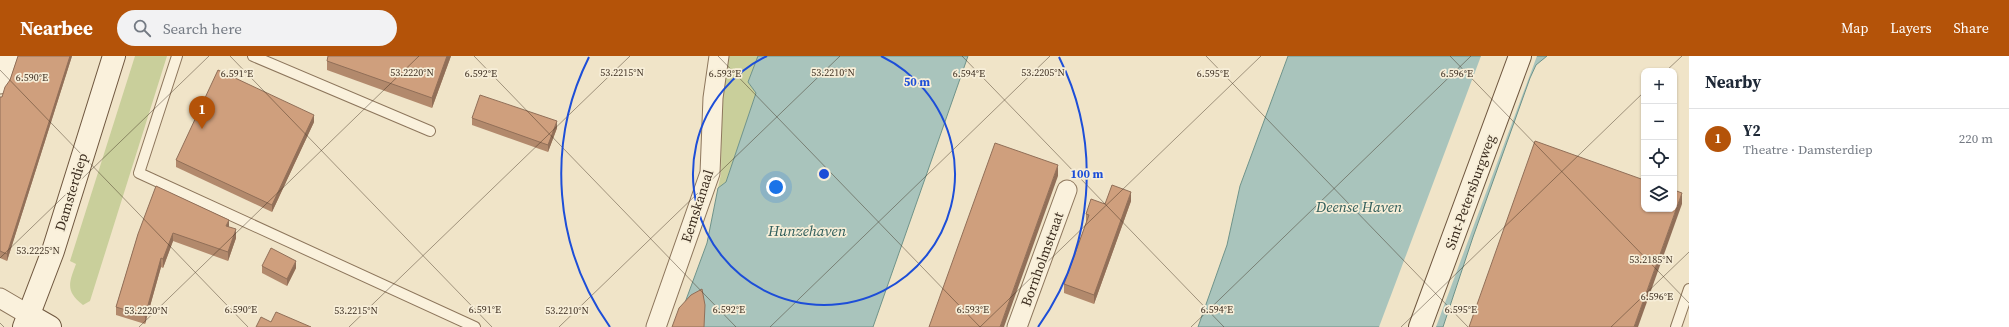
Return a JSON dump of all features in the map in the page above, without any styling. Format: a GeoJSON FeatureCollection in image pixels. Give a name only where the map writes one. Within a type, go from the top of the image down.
{"type":"FeatureCollection","features":[{"type":"Feature","properties":{"kind":"street"},"geometry":{"type":"LineString","coordinates":[[0,84],[9,56]]}},
{"type":"Feature","properties":{"kind":"street","name":"Damsterdiep"},"geometry":{"type":"LineString","coordinates":[[26,321],[53,251],[114,56]]}},
{"type":"Feature","properties":{"kind":"street","name":"Eemskanaal"},"geometry":{"type":"LineString","coordinates":[[656,327],[710,173],[713,98],[719,56]]}},
{"type":"Feature","properties":{"kind":"street","name":"Sint-Petersburgweg"},"geometry":{"type":"LineString","coordinates":[[1420,327],[1520,56]]}},
{"type":"Feature","properties":{"kind":"street","name":"Bornholmstraat"},"geometry":{"type":"LineString","coordinates":[[1017,327],[1067,190]]}},
{"type":"Feature","properties":{"kind":"street"},"geometry":{"type":"LineString","coordinates":[[0,298],[26,321],[50,327]]}},
{"type":"Feature","properties":{"kind":"lane"},"geometry":{"type":"LineString","coordinates":[[177,56],[138,172],[475,327]]}},
{"type":"Feature","properties":{"kind":"lane"},"geometry":{"type":"LineString","coordinates":[[253,56],[430,131]]}},
{"type":"Feature","properties":{"kind":"lane"},"geometry":{"type":"LineString","coordinates":[[1676,327],[1689,289]]}},
{"type":"Feature","properties":{"kind":"green space"},"geometry":{"type":"Polygon","coordinates":[[[135,56],[167,56],[90,301],[83,305],[77,300],[71,291],[70,282],[76,264],[70,261],[135,56]]]}},
{"type":"Feature","properties":{"kind":"green space"},"geometry":{"type":"Polygon","coordinates":[[[729,56],[758,56],[748,82],[756,93],[726,182],[718,188],[721,174],[722,81],[729,56]]]}},
{"type":"Feature","properties":{"kind":"water","name":"Hunzehaven"},"geometry":{"type":"Polygon","coordinates":[[[758,56],[968,56],[873,327],[676,327],[707,243],[718,188],[726,182],[756,93],[748,82],[758,56]]]}},
{"type":"Feature","properties":{"kind":"water","name":"Deense Haven"},"geometry":{"type":"Polygon","coordinates":[[[1288,56],[1547,56],[1536,65],[1530,78],[1473,237],[1443,327],[1198,327],[1227,245],[1240,186],[1288,56]]]}},
{"type":"Feature","properties":{"kind":"pier"},"geometry":{"type":"Polygon","coordinates":[[[1481,56],[1537,56],[1436,327],[1379,327],[1481,56]]]}},
{"type":"Feature","properties":{"kind":"building"},"geometry":{"type":"Polygon","coordinates":[[[18,56],[70,56],[7,254],[0,251],[0,97],[2,97],[5,87],[10,80],[18,56]]]}},
{"type":"Feature","properties":{"kind":"building"},"geometry":{"type":"Polygon","coordinates":[[[328,56],[447,56],[432,98],[327,61],[328,56]]]}},
{"type":"Feature","properties":{"kind":"building"},"geometry":{"type":"Polygon","coordinates":[[[218,70],[314,115],[272,205],[176,160],[218,70]]]}},
{"type":"Feature","properties":{"kind":"building"},"geometry":{"type":"Polygon","coordinates":[[[480,95],[557,121],[548,145],[472,118],[480,95]]]}},
{"type":"Feature","properties":{"kind":"building"},"geometry":{"type":"Polygon","coordinates":[[[1535,141],[1641,179],[1641,212],[1675,212],[1634,327],[1469,327],[1535,141]]]}},
{"type":"Feature","properties":{"kind":"building"},"geometry":{"type":"Polygon","coordinates":[[[995,143],[1058,165],[1000,327],[929,327],[995,143]]]}},
{"type":"Feature","properties":{"kind":"building"},"geometry":{"type":"Polygon","coordinates":[[[1112,185],[1131,192],[1094,295],[1064,284],[1089,215],[1086,214],[1091,199],[1105,204],[1112,185]]]}},
{"type":"Feature","properties":{"kind":"building"},"geometry":{"type":"Polygon","coordinates":[[[156,186],[229,220],[226,226],[236,229],[228,252],[173,233],[163,259],[161,258],[145,316],[116,307],[138,234],[156,186]]]}},
{"type":"Feature","properties":{"kind":"building"},"geometry":{"type":"Polygon","coordinates":[[[1677,191],[1682,193],[1677,207],[1677,191]]]}},
{"type":"Feature","properties":{"kind":"building"},"geometry":{"type":"Polygon","coordinates":[[[271,248],[296,261],[287,279],[262,266],[271,248]]]}},
{"type":"Feature","properties":{"kind":"building"},"geometry":{"type":"Polygon","coordinates":[[[702,289],[705,305],[704,327],[672,327],[679,308],[691,295],[702,289]]]}},
{"type":"Feature","properties":{"kind":"building"},"geometry":{"type":"Polygon","coordinates":[[[276,312],[311,327],[256,327],[261,317],[271,322],[276,312]]]}},
{"type":"Feature","properties":{"kind":"place","name":"Y2"},"geometry":{"type":"Point","coordinates":[202,129]}}]}
